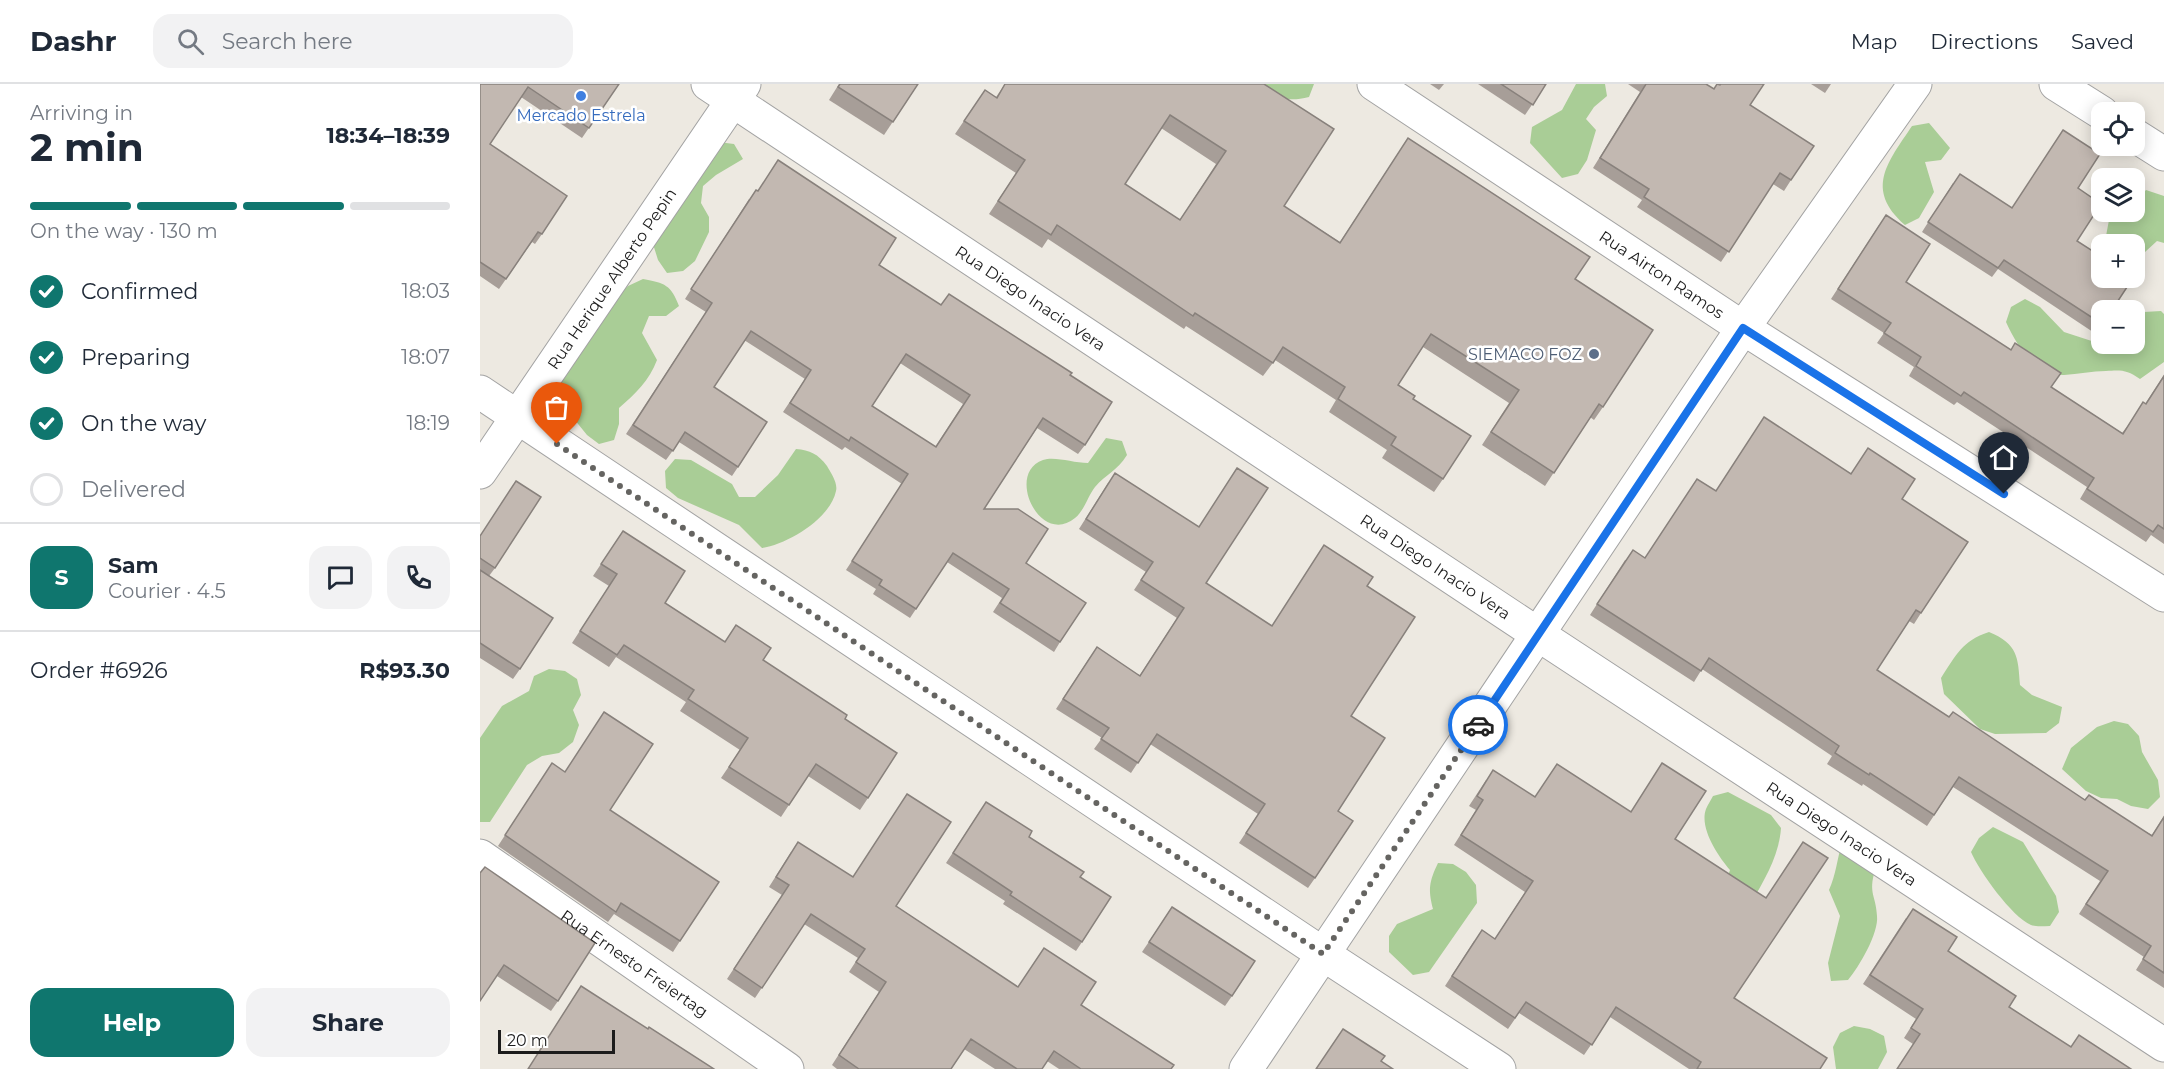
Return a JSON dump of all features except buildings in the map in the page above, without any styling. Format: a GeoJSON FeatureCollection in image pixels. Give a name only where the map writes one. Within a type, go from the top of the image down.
{"type":"FeatureCollection","features":[{"type":"Feature","properties":{"kind":"street","name":"Rua Airton Ramos"},"geometry":{"type":"LineString","coordinates":[[1374,84],[1743,328],[2164,595]]}},
{"type":"Feature","properties":{"kind":"street"},"geometry":{"type":"LineString","coordinates":[[1246,1069],[1743,328],[1916,84]]}},
{"type":"Feature","properties":{"kind":"street"},"geometry":{"type":"LineString","coordinates":[[2056,84],[2091,106]]}},
{"type":"Feature","properties":{"kind":"street","name":"Rua Herique Alberto Pepin"},"geometry":{"type":"LineString","coordinates":[[480,472],[518,417],[728,89]]}},
{"type":"Feature","properties":{"kind":"street","name":"Rua Diego Inacio Vera"},"geometry":{"type":"LineString","coordinates":[[728,89],[1539,635],[2164,1045]]}},
{"type":"Feature","properties":{"kind":"street"},"geometry":{"type":"LineString","coordinates":[[2145,142],[2164,154]]}},
{"type":"Feature","properties":{"kind":"street"},"geometry":{"type":"LineString","coordinates":[[480,392],[1499,1069]]}},
{"type":"Feature","properties":{"kind":"street","name":"Rua Ernesto Freiertag"},"geometry":{"type":"LineString","coordinates":[[480,856],[788,1069]]}},
{"type":"Feature","properties":{"kind":"green space"},"geometry":{"type":"Polygon","coordinates":[[[1257,84],[1314,84],[1309,97],[1287,99],[1257,84]]]}},
{"type":"Feature","properties":{"kind":"green space"},"geometry":{"type":"Polygon","coordinates":[[[1576,84],[1605,84],[1607,96],[1594,107],[1586,119],[1596,130],[1587,160],[1578,174],[1562,178],[1530,143],[1532,127],[1562,110],[1576,84]]]}},
{"type":"Feature","properties":{"kind":"green space"},"geometry":{"type":"Polygon","coordinates":[[[1929,123],[1950,148],[1941,160],[1925,162],[1934,192],[1919,218],[1905,225],[1885,199],[1884,176],[1888,164],[1912,126],[1929,123]]]}},
{"type":"Feature","properties":{"kind":"green space"},"geometry":{"type":"Polygon","coordinates":[[[718,142],[734,144],[743,159],[716,175],[703,186],[701,203],[709,217],[709,232],[695,261],[683,271],[667,273],[658,260],[653,244],[718,142]]]}},
{"type":"Feature","properties":{"kind":"green space"},"geometry":{"type":"Polygon","coordinates":[[[2145,191],[2164,196],[2164,243],[2157,241],[2145,252],[2145,234],[2106,234],[2109,222],[2145,222],[2145,191]]]}},
{"type":"Feature","properties":{"kind":"green space"},"geometry":{"type":"Polygon","coordinates":[[[643,279],[657,282],[670,289],[679,306],[666,316],[649,316],[642,333],[657,360],[641,386],[619,408],[619,424],[614,440],[599,444],[587,435],[558,396],[559,379],[601,308],[628,286],[643,279]]]}},
{"type":"Feature","properties":{"kind":"green space"},"geometry":{"type":"Polygon","coordinates":[[[2025,299],[2040,307],[2064,332],[2091,341],[2091,354],[2145,354],[2145,312],[2161,311],[2164,314],[2164,362],[2140,379],[2128,372],[2120,371],[2064,375],[2044,371],[2028,358],[2006,322],[2011,307],[2025,299]]]}},
{"type":"Feature","properties":{"kind":"green space"},"geometry":{"type":"Polygon","coordinates":[[[1106,438],[1122,441],[1127,455],[1095,487],[1078,515],[1062,524],[1050,523],[1039,516],[1027,492],[1027,479],[1032,467],[1048,459],[1088,463],[1106,438]]]}},
{"type":"Feature","properties":{"kind":"green space"},"geometry":{"type":"Polygon","coordinates":[[[796,449],[813,453],[824,462],[834,478],[836,491],[826,511],[817,520],[795,536],[772,546],[762,548],[739,525],[678,498],[666,488],[665,471],[675,459],[691,460],[732,484],[739,497],[755,497],[778,475],[796,449]]]}},
{"type":"Feature","properties":{"kind":"green space"},"geometry":{"type":"Polygon","coordinates":[[[1989,632],[2006,641],[2015,652],[2020,685],[2032,695],[2062,707],[2059,723],[2046,733],[1995,734],[1980,729],[1944,694],[1941,678],[1956,656],[1966,644],[1989,632]]]}},
{"type":"Feature","properties":{"kind":"green space"},"geometry":{"type":"Polygon","coordinates":[[[549,669],[565,671],[577,679],[581,695],[573,710],[579,725],[573,742],[559,753],[542,756],[527,765],[490,822],[480,822],[480,738],[502,706],[529,691],[534,676],[549,669]]]}},
{"type":"Feature","properties":{"kind":"green space"},"geometry":{"type":"Polygon","coordinates":[[[2114,721],[2128,724],[2139,736],[2142,752],[2158,780],[2160,797],[2148,809],[2131,806],[2117,799],[2101,798],[2086,791],[2062,769],[2071,748],[2097,727],[2114,721]]]}},
{"type":"Feature","properties":{"kind":"green space"},"geometry":{"type":"Polygon","coordinates":[[[1728,792],[1771,815],[1781,828],[1774,858],[1751,903],[1725,885],[1730,870],[1715,850],[1705,825],[1706,809],[1713,796],[1728,792]]]}},
{"type":"Feature","properties":{"kind":"green space"},"geometry":{"type":"Polygon","coordinates":[[[1993,827],[2023,842],[2056,896],[2059,912],[2050,926],[2031,925],[2015,913],[1997,893],[1975,860],[1971,852],[1979,838],[1993,827]]]}},
{"type":"Feature","properties":{"kind":"green space"},"geometry":{"type":"Polygon","coordinates":[[[1842,843],[1875,870],[1872,890],[1877,923],[1867,950],[1848,980],[1831,981],[1828,963],[1840,916],[1829,890],[1842,843]]]}},
{"type":"Feature","properties":{"kind":"green space"},"geometry":{"type":"Polygon","coordinates":[[[1438,863],[1453,864],[1466,872],[1476,885],[1477,903],[1429,972],[1413,975],[1389,952],[1389,936],[1397,924],[1433,909],[1430,886],[1438,863]]]}},
{"type":"Feature","properties":{"kind":"green space"},"geometry":{"type":"Polygon","coordinates":[[[1854,1026],[1870,1029],[1884,1036],[1887,1052],[1878,1069],[1836,1069],[1833,1047],[1840,1033],[1854,1026]]]}},
{"type":"Feature","properties":{"kind":"way so far"},"geometry":{"type":"LineString","coordinates":[[557,444],[1323,954],[1478,725]]}},
{"type":"Feature","properties":{"kind":"place","name":"Mercado Estrela"},"geometry":{"type":"Point","coordinates":[581,96]}},
{"type":"Feature","properties":{"kind":"place","name":"SIEMACO FOZ"},"geometry":{"type":"Point","coordinates":[1594,354]}},
{"type":"Feature","properties":{"kind":"route"},"geometry":{"type":"LineString","coordinates":[[1478,725],[1743,328],[2004,494]]}}]}
